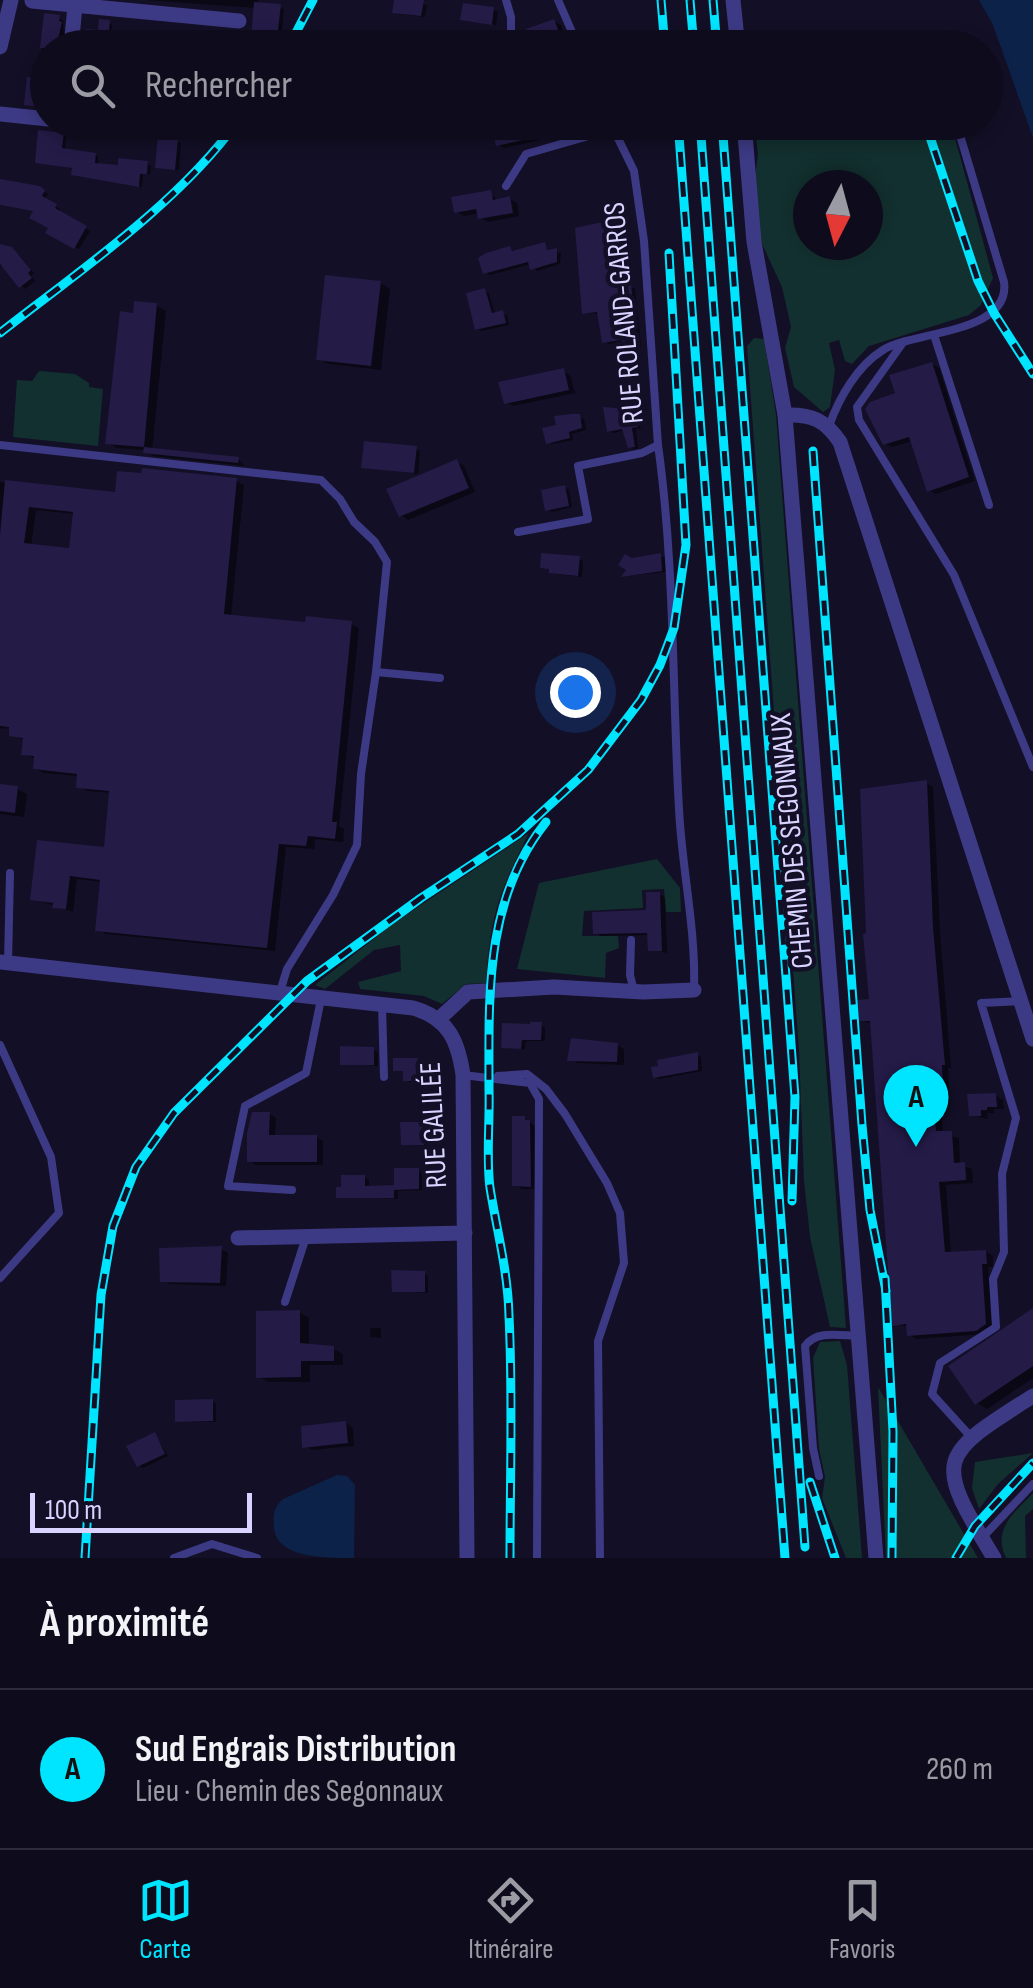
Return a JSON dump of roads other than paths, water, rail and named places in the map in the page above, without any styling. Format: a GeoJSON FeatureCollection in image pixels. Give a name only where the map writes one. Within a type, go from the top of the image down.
{"type":"FeatureCollection","features":[{"type":"Feature","properties":{"kind":"street"},"geometry":{"type":"LineString","coordinates":[[0,48],[11,0]]}},
{"type":"Feature","properties":{"kind":"street"},"geometry":{"type":"LineString","coordinates":[[734,0],[736,30]]}},
{"type":"Feature","properties":{"kind":"street"},"geometry":{"type":"LineString","coordinates":[[32,1],[240,21]]}},
{"type":"Feature","properties":{"kind":"street"},"geometry":{"type":"LineString","coordinates":[[73,30],[75,6]]}},
{"type":"Feature","properties":{"kind":"street"},"geometry":{"type":"LineString","coordinates":[[0,114],[30,117]]}},
{"type":"Feature","properties":{"kind":"street","name":"CHEMIN DES SEGONNAUX"},"geometry":{"type":"LineString","coordinates":[[746,140],[754,242],[785,415],[876,1558]]}},
{"type":"Feature","properties":{"kind":"street"},"geometry":{"type":"LineString","coordinates":[[785,415],[811,416],[829,426],[840,442],[1033,1039]]}},
{"type":"Feature","properties":{"kind":"street","name":"RUE GALILÉE"},"geometry":{"type":"LineString","coordinates":[[4,963],[382,1004],[413,1008],[439,1019],[454,1039],[463,1074],[467,1558]]}},
{"type":"Feature","properties":{"kind":"street"},"geometry":{"type":"LineString","coordinates":[[439,1019],[468,992],[554,987],[694,990]]}},
{"type":"Feature","properties":{"kind":"street"},"geometry":{"type":"LineString","coordinates":[[238,1238],[465,1234]]}},
{"type":"Feature","properties":{"kind":"street"},"geometry":{"type":"LineString","coordinates":[[994,1558],[953,1480],[952,1470],[960,1448],[970,1437],[1033,1396]]}},
{"type":"Feature","properties":{"kind":"lane"},"geometry":{"type":"LineString","coordinates":[[506,0],[512,30]]}},
{"type":"Feature","properties":{"kind":"lane"},"geometry":{"type":"LineString","coordinates":[[558,0],[570,30]]}},
{"type":"Feature","properties":{"kind":"lane"},"geometry":{"type":"LineString","coordinates":[[506,186],[526,154],[569,140]]}},
{"type":"Feature","properties":{"kind":"lane","name":"RUE ROLAND-GARROS"},"geometry":{"type":"LineString","coordinates":[[619,140],[634,171],[644,241],[658,445],[667,515],[682,863],[689,884],[694,990]]}},
{"type":"Feature","properties":{"kind":"lane"},"geometry":{"type":"LineString","coordinates":[[829,426],[842,394],[884,349],[961,328],[1000,306],[1005,292],[961,140]]}},
{"type":"Feature","properties":{"kind":"lane"},"geometry":{"type":"LineString","coordinates":[[934,335],[990,505]]}},
{"type":"Feature","properties":{"kind":"lane"},"geometry":{"type":"LineString","coordinates":[[902,344],[857,407],[858,420],[954,575],[1033,767]]}},
{"type":"Feature","properties":{"kind":"lane"},"geometry":{"type":"LineString","coordinates":[[518,532],[588,519],[578,466],[658,445]]}},
{"type":"Feature","properties":{"kind":"lane"},"geometry":{"type":"LineString","coordinates":[[0,446],[321,480],[375,542],[386,562],[361,774],[358,845],[334,895],[287,969],[279,994]]}},
{"type":"Feature","properties":{"kind":"lane"},"geometry":{"type":"LineString","coordinates":[[376,672],[440,678]]}},
{"type":"Feature","properties":{"kind":"lane"},"geometry":{"type":"LineString","coordinates":[[4,963],[10,873]]}},
{"type":"Feature","properties":{"kind":"lane"},"geometry":{"type":"LineString","coordinates":[[631,940],[630,975],[634,991]]}},
{"type":"Feature","properties":{"kind":"lane"},"geometry":{"type":"LineString","coordinates":[[292,1190],[228,1186],[245,1106],[306,1073],[320,1000]]}},
{"type":"Feature","properties":{"kind":"lane"},"geometry":{"type":"LineString","coordinates":[[970,1437],[932,1394],[940,1364],[996,1327],[992,1279],[1004,1252],[1002,1174],[1016,1118],[981,1003],[1020,1001]]}},
{"type":"Feature","properties":{"kind":"lane"},"geometry":{"type":"LineString","coordinates":[[382,1004],[384,1077]]}},
{"type":"Feature","properties":{"kind":"lane"},"geometry":{"type":"LineString","coordinates":[[0,1044],[51,1157],[58,1213],[0,1278]]}},
{"type":"Feature","properties":{"kind":"lane"},"geometry":{"type":"LineString","coordinates":[[463,1074],[526,1074],[546,1089],[588,1150],[620,1212],[624,1263],[598,1341],[600,1558]]}},
{"type":"Feature","properties":{"kind":"lane"},"geometry":{"type":"LineString","coordinates":[[498,1076],[530,1083],[539,1099],[537,1558]]}},
{"type":"Feature","properties":{"kind":"lane"},"geometry":{"type":"LineString","coordinates":[[285,1302],[306,1237]]}},
{"type":"Feature","properties":{"kind":"lane"},"geometry":{"type":"LineString","coordinates":[[819,1476],[813,1448],[806,1346],[820,1334],[860,1336]]}},
{"type":"Feature","properties":{"kind":"lane"},"geometry":{"type":"LineString","coordinates":[[982,1538],[1033,1484]]}},
{"type":"Feature","properties":{"kind":"lane"},"geometry":{"type":"LineString","coordinates":[[174,1558],[212,1544],[257,1558]]}},
{"type":"Feature","properties":{"kind":"water"},"geometry":{"type":"Polygon","coordinates":[[[979,0],[1033,0],[1033,138],[1003,53],[1003,30],[995,30],[979,0]]]}},
{"type":"Feature","properties":{"kind":"water"},"geometry":{"type":"Polygon","coordinates":[[[337,1475],[347,1476],[355,1485],[354,1558],[304,1554],[283,1545],[274,1528],[277,1506],[283,1499],[337,1475]]]}},
{"type":"Feature","properties":{"kind":"railway"},"geometry":{"type":"LineString","coordinates":[[297,30],[313,0]]}},
{"type":"Feature","properties":{"kind":"railway"},"geometry":{"type":"LineString","coordinates":[[661,0],[664,30]]}},
{"type":"Feature","properties":{"kind":"railway"},"geometry":{"type":"LineString","coordinates":[[690,0],[692,30]]}},
{"type":"Feature","properties":{"kind":"railway"},"geometry":{"type":"LineString","coordinates":[[713,0],[716,30]]}},
{"type":"Feature","properties":{"kind":"railway"},"geometry":{"type":"LineString","coordinates":[[0,333],[157,208],[223,140]]}},
{"type":"Feature","properties":{"kind":"railway"},"geometry":{"type":"LineString","coordinates":[[679,140],[785,1558]]}},
{"type":"Feature","properties":{"kind":"railway"},"geometry":{"type":"LineString","coordinates":[[701,140],[805,1547]]}},
{"type":"Feature","properties":{"kind":"railway"},"geometry":{"type":"LineString","coordinates":[[723,140],[795,1097],[792,1201]]}},
{"type":"Feature","properties":{"kind":"railway"},"geometry":{"type":"LineString","coordinates":[[931,140],[978,281],[1033,374]]}},
{"type":"Feature","properties":{"kind":"railway"},"geometry":{"type":"LineString","coordinates":[[85,1558],[101,1295],[113,1226],[136,1167],[174,1113],[307,981],[518,834],[588,770],[641,700],[660,665],[674,628],[686,545],[669,253]]}},
{"type":"Feature","properties":{"kind":"railway"},"geometry":{"type":"LineString","coordinates":[[813,451],[862,1125],[870,1210],[886,1291]]}},
{"type":"Feature","properties":{"kind":"railway"},"geometry":{"type":"LineString","coordinates":[[510,1558],[510,1346],[508,1300],[488,1164],[489,1019],[494,950],[501,916],[526,852],[546,822]]}},
{"type":"Feature","properties":{"kind":"railway"},"geometry":{"type":"LineString","coordinates":[[885,1278],[893,1432],[892,1558]]}},
{"type":"Feature","properties":{"kind":"railway"},"geometry":{"type":"LineString","coordinates":[[956,1558],[975,1526],[1033,1463]]}},
{"type":"Feature","properties":{"kind":"railway"},"geometry":{"type":"LineString","coordinates":[[810,1482],[835,1558]]}},
{"type":"Feature","properties":{"kind":"place","name":"Sud Engrais Distribution"},"geometry":{"type":"Point","coordinates":[916,1147]}}]}
